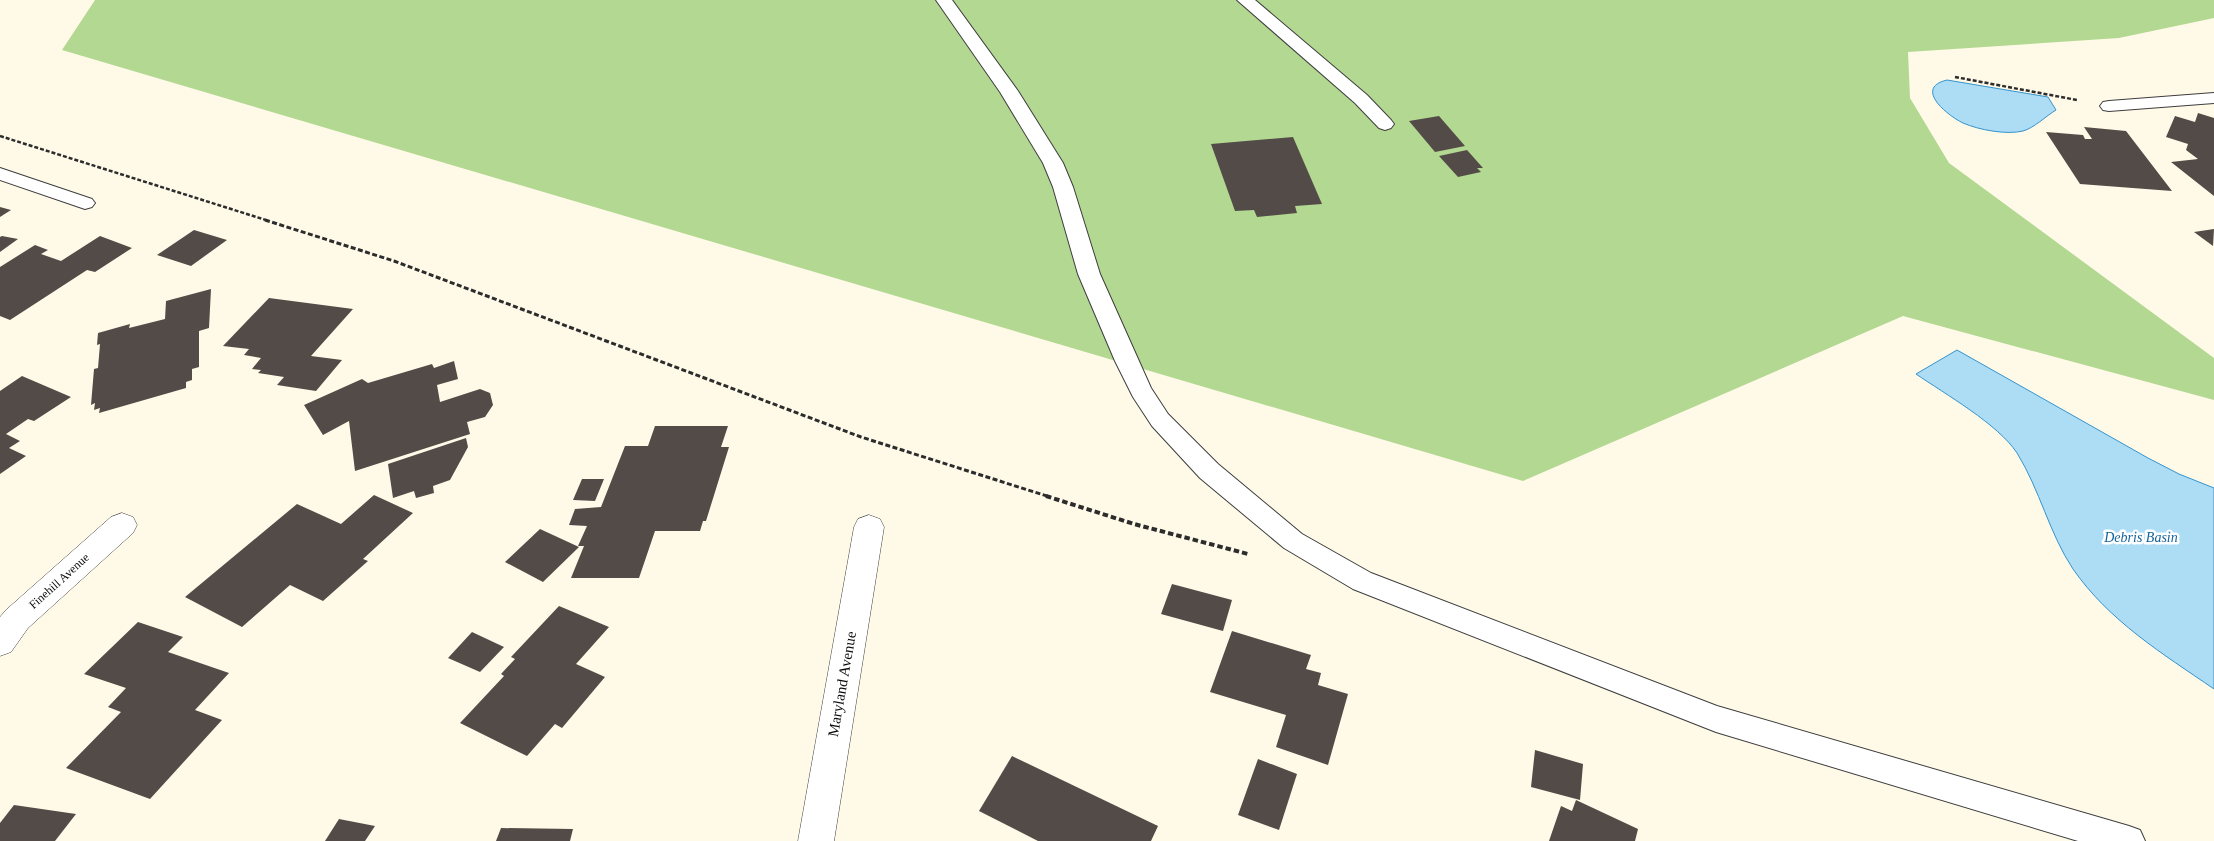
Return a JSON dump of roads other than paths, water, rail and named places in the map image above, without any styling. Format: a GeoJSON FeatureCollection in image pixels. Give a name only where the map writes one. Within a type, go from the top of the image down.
{"type":"FeatureCollection","features":[{"type":"Feature","properties":{"kind":"street","name":"Finehill Avenue"},"geometry":{"type":"LineString","coordinates":[[0,642],[17,619],[122,525]]}},
{"type":"Feature","properties":{"kind":"street","name":"Maryland Avenue"},"geometry":{"type":"LineString","coordinates":[[816,841],[869,527]]}},
{"type":"Feature","properties":{"kind":"lane"},"geometry":{"type":"LineString","coordinates":[[944,0],[1009,90],[1053,164],[1063,187],[1090,274],[1126,361],[1141,391],[1160,420],[1209,470],[1293,542],[1362,581],[1716,719],[2129,841]]}},
{"type":"Feature","properties":{"kind":"lane"},"geometry":{"type":"LineString","coordinates":[[1245,0],[1361,99],[1386,124]]}},
{"type":"Feature","properties":{"kind":"lane"},"geometry":{"type":"LineString","coordinates":[[2109,106],[2214,98]]}},
{"type":"Feature","properties":{"kind":"lane"},"geometry":{"type":"LineString","coordinates":[[0,174],[85,203]]}},
{"type":"Feature","properties":{"kind":"water"},"geometry":{"type":"Polygon","coordinates":[[[1947,80],[2048,97],[2056,110],[2036,125],[2023,131],[2001,132],[1977,128],[1963,123],[1949,114],[1937,102],[1933,95],[1933,89],[1937,84],[1947,80]]]}},
{"type":"Feature","properties":{"kind":"water","name":"Debris Basin"},"geometry":{"type":"Polygon","coordinates":[[[1957,350],[2148,458],[2179,474],[2214,488],[2214,689],[2138,635],[2103,605],[2073,569],[2057,541],[2032,482],[2017,453],[1997,431],[1970,410],[1916,374],[1957,350]]]}}]}
